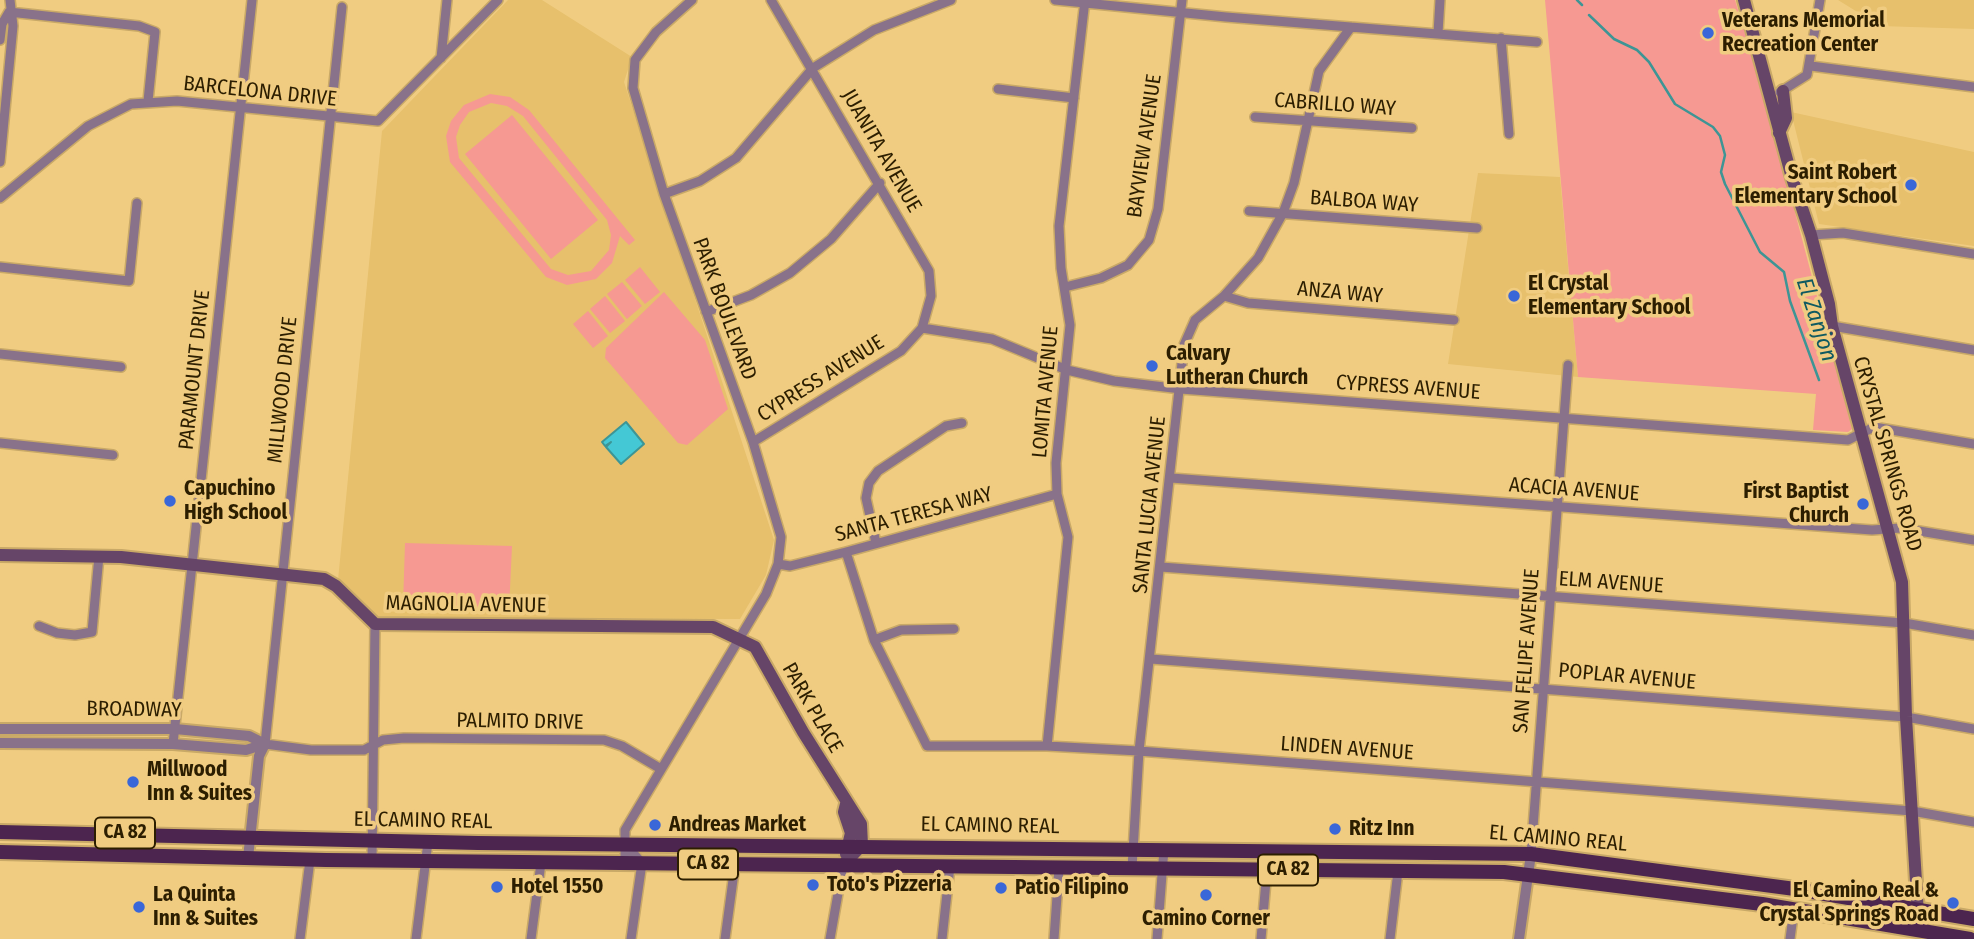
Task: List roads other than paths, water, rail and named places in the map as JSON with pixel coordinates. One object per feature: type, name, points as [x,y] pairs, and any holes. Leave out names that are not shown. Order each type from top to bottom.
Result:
[{"type":"main road","name":"CRYSTAL SPRINGS ROAD","points":[[1744,0],[1768,95],[1811,235],[1832,326],[1902,582],[1906,717],[1919,931]]},
{"type":"main road","points":[[1779,133],[1786,118],[1783,90]]},
{"type":"main road","name":"MAGNOLIA AVENUE","points":[[0,555],[99,556],[192,564],[330,582],[375,624],[713,627],[739,638]]},
{"type":"main road","name":"PARK PLACE","points":[[739,638],[755,647],[846,804],[852,807],[861,824],[855,845]]},
{"type":"main road","name":"EL CAMINO REAL","points":[[0,832],[428,842],[1531,853],[1774,886],[1974,919]]},
{"type":"main road","points":[[843,865],[855,845]]},
{"type":"main road","name":"EL CAMINO REAL","points":[[0,852],[372,861],[1528,873],[1794,909],[1970,939]]},
{"type":"street","points":[[0,162],[13,26],[9,12],[10,0]]},
{"type":"street","name":"PARAMOUNT DRIVE","points":[[173,744],[252,0]]},
{"type":"street","points":[[441,58],[447,0]]},
{"type":"street","name":"BARCELONA DRIVE","points":[[0,198],[102,116],[131,104],[148,101],[378,121],[498,0]]},
{"type":"street","name":"PARK BOULEVARD","points":[[625,863],[625,830],[765,594],[778,564],[781,537],[753,442],[664,194],[633,88],[635,60],[656,32],[692,0]]},
{"type":"street","name":"JUANITA AVENUE","points":[[771,0],[929,271],[931,296],[922,328]]},
{"type":"street","points":[[664,194],[700,181],[736,158],[813,68],[874,30],[951,0]]},
{"type":"street","points":[[1055,0],[1537,42]]},
{"type":"street","name":"BAYVIEW AVENUE","points":[[1065,287],[1101,278],[1128,265],[1149,240],[1158,209],[1182,0]]},
{"type":"street","points":[[1438,33],[1440,0]]},
{"type":"street","points":[[1768,95],[1802,80],[1811,66],[1820,0]]},
{"type":"street","name":"LOMITA AVENUE","points":[[1047,746],[1068,537],[1057,494],[1056,463],[1068,370],[1070,325],[1059,226],[1085,1]]},
{"type":"street","name":"MILLWOOD DRIVE","points":[[248,858],[259,757],[265,744],[342,7]]},
{"type":"street","points":[[0,40],[2,24],[9,12]]},
{"type":"street","points":[[9,12],[139,26],[155,32],[148,101]]},
{"type":"street","name":"SANTA LUCIA AVENUE","points":[[1132,868],[1131,848],[1139,751],[1184,345],[1195,320],[1224,296],[1258,258],[1283,213],[1294,183],[1319,71],[1351,27]]},
{"type":"street","points":[[1501,38],[1508,134]]},
{"type":"street","points":[[1811,66],[1974,87]]},
{"type":"street","points":[[998,89],[1074,98]]},
{"type":"street","name":"CABRILLO WAY","points":[[1255,117],[1412,128]]},
{"type":"street","points":[[706,312],[751,295],[790,273],[831,239],[880,183]]},
{"type":"street","points":[[0,267],[129,281],[137,203]]},
{"type":"street","name":"BALBOA WAY","points":[[1249,211],[1477,228]]},
{"type":"street","points":[[1811,235],[1843,233],[1974,254]]},
{"type":"street","name":"ANZA WAY","points":[[1224,296],[1248,303],[1454,320]]},
{"type":"street","points":[[1832,326],[1974,350]]},
{"type":"street","name":"CYPRESS AVENUE","points":[[753,442],[901,351],[922,328],[992,339],[1068,370],[1114,381],[1848,440],[1874,427],[1974,444]]},
{"type":"street","points":[[0,354],[121,367]]},
{"type":"street","name":"SAN FELIPE AVENUE","points":[[1518,939],[1531,853],[1568,365]]},
{"type":"street","points":[[876,543],[866,498],[869,483],[878,471],[946,426],[962,423]]},
{"type":"street","points":[[0,443],[113,455]]},
{"type":"street","name":"ACACIA AVENUE","points":[[1171,478],[1888,528],[1974,540]]},
{"type":"street","name":"SANTA TERESA WAY","points":[[778,564],[790,566],[846,552],[1057,494]]},
{"type":"street","name":"LINDEN AVENUE","points":[[846,552],[874,640],[927,746],[1047,746],[1139,751],[1912,811],[1974,822]]},
{"type":"street","points":[[39,626],[57,634],[92,632],[99,556]]},
{"type":"street","name":"ELM AVENUE","points":[[1161,567],[1904,623],[1974,635]]},
{"type":"street","points":[[372,861],[375,624]]},
{"type":"street","points":[[874,640],[901,630],[954,629]]},
{"type":"street","name":"POPLAR AVENUE","points":[[1151,659],[1906,717],[1974,729]]},
{"type":"street","name":"BROADWAY","points":[[0,729],[175,729],[249,736],[265,744],[311,750],[364,750],[373,745]]},
{"type":"street","name":"PALMITO DRIVE","points":[[373,745],[383,740],[404,738],[604,740],[622,746],[661,769]]},
{"type":"street","name":"BROADWAY","points":[[0,743],[173,744],[246,750],[265,744]]},
{"type":"street","points":[[416,939],[428,842]]},
{"type":"street","points":[[625,844],[642,863],[631,939]]},
{"type":"street","points":[[1157,939],[1164,849]]},
{"type":"street","points":[[300,939],[310,860]]},
{"type":"street","points":[[531,939],[541,863]]},
{"type":"street","points":[[725,939],[735,865]]},
{"type":"street","points":[[830,939],[843,865]]},
{"type":"street","points":[[942,939],[950,866]]},
{"type":"street","points":[[1054,939],[1059,868]]},
{"type":"street","points":[[1261,939],[1267,870]]},
{"type":"street","points":[[1390,939],[1398,871]]},
{"type":"street","points":[[1790,939],[1794,909]]},
{"type":"water","points":[[626,422],[644,444],[621,464],[606,447],[611,442],[605,446],[602,442]]},
{"type":"waterway","name":"El Zanjon","points":[[1577,0],[1582,5]]},
{"type":"waterway","name":"El Zanjon","points":[[1589,15],[1614,39],[1637,50],[1649,62],[1675,104],[1713,127],[1720,136],[1725,155],[1721,172],[1725,184],[1760,252],[1784,272],[1790,301],[1819,380]]},
{"type":"place","name":"Veterans Memorial Recreation Center","points":[[1708,33]]},
{"type":"place","name":"Saint Robert Elementary School","points":[[1911,185]]},
{"type":"place","name":"El Crystal Elementary School","points":[[1514,296]]},
{"type":"place","name":"Calvary Lutheran Church","points":[[1152,366]]},
{"type":"place","name":"Capuchino High School","points":[[170,501]]},
{"type":"place","name":"First Baptist Church","points":[[1863,504]]},
{"type":"place","name":"Millwood Inn & Suites","points":[[133,782]]},
{"type":"place","name":"Andreas Market","points":[[655,825]]},
{"type":"place","name":"Ritz Inn","points":[[1335,829]]},
{"type":"place","name":"Toto's Pizzeria","points":[[813,885]]},
{"type":"place","name":"Hotel 1550","points":[[497,887]]},
{"type":"place","name":"Patio Filipino","points":[[1001,888]]},
{"type":"place","name":"Camino Corner","points":[[1206,895]]},
{"type":"place","name":"El Camino Real & Crystal Springs Road","points":[[1953,903]]},
{"type":"place","name":"La Quinta Inn & Suites","points":[[139,907]]}]
